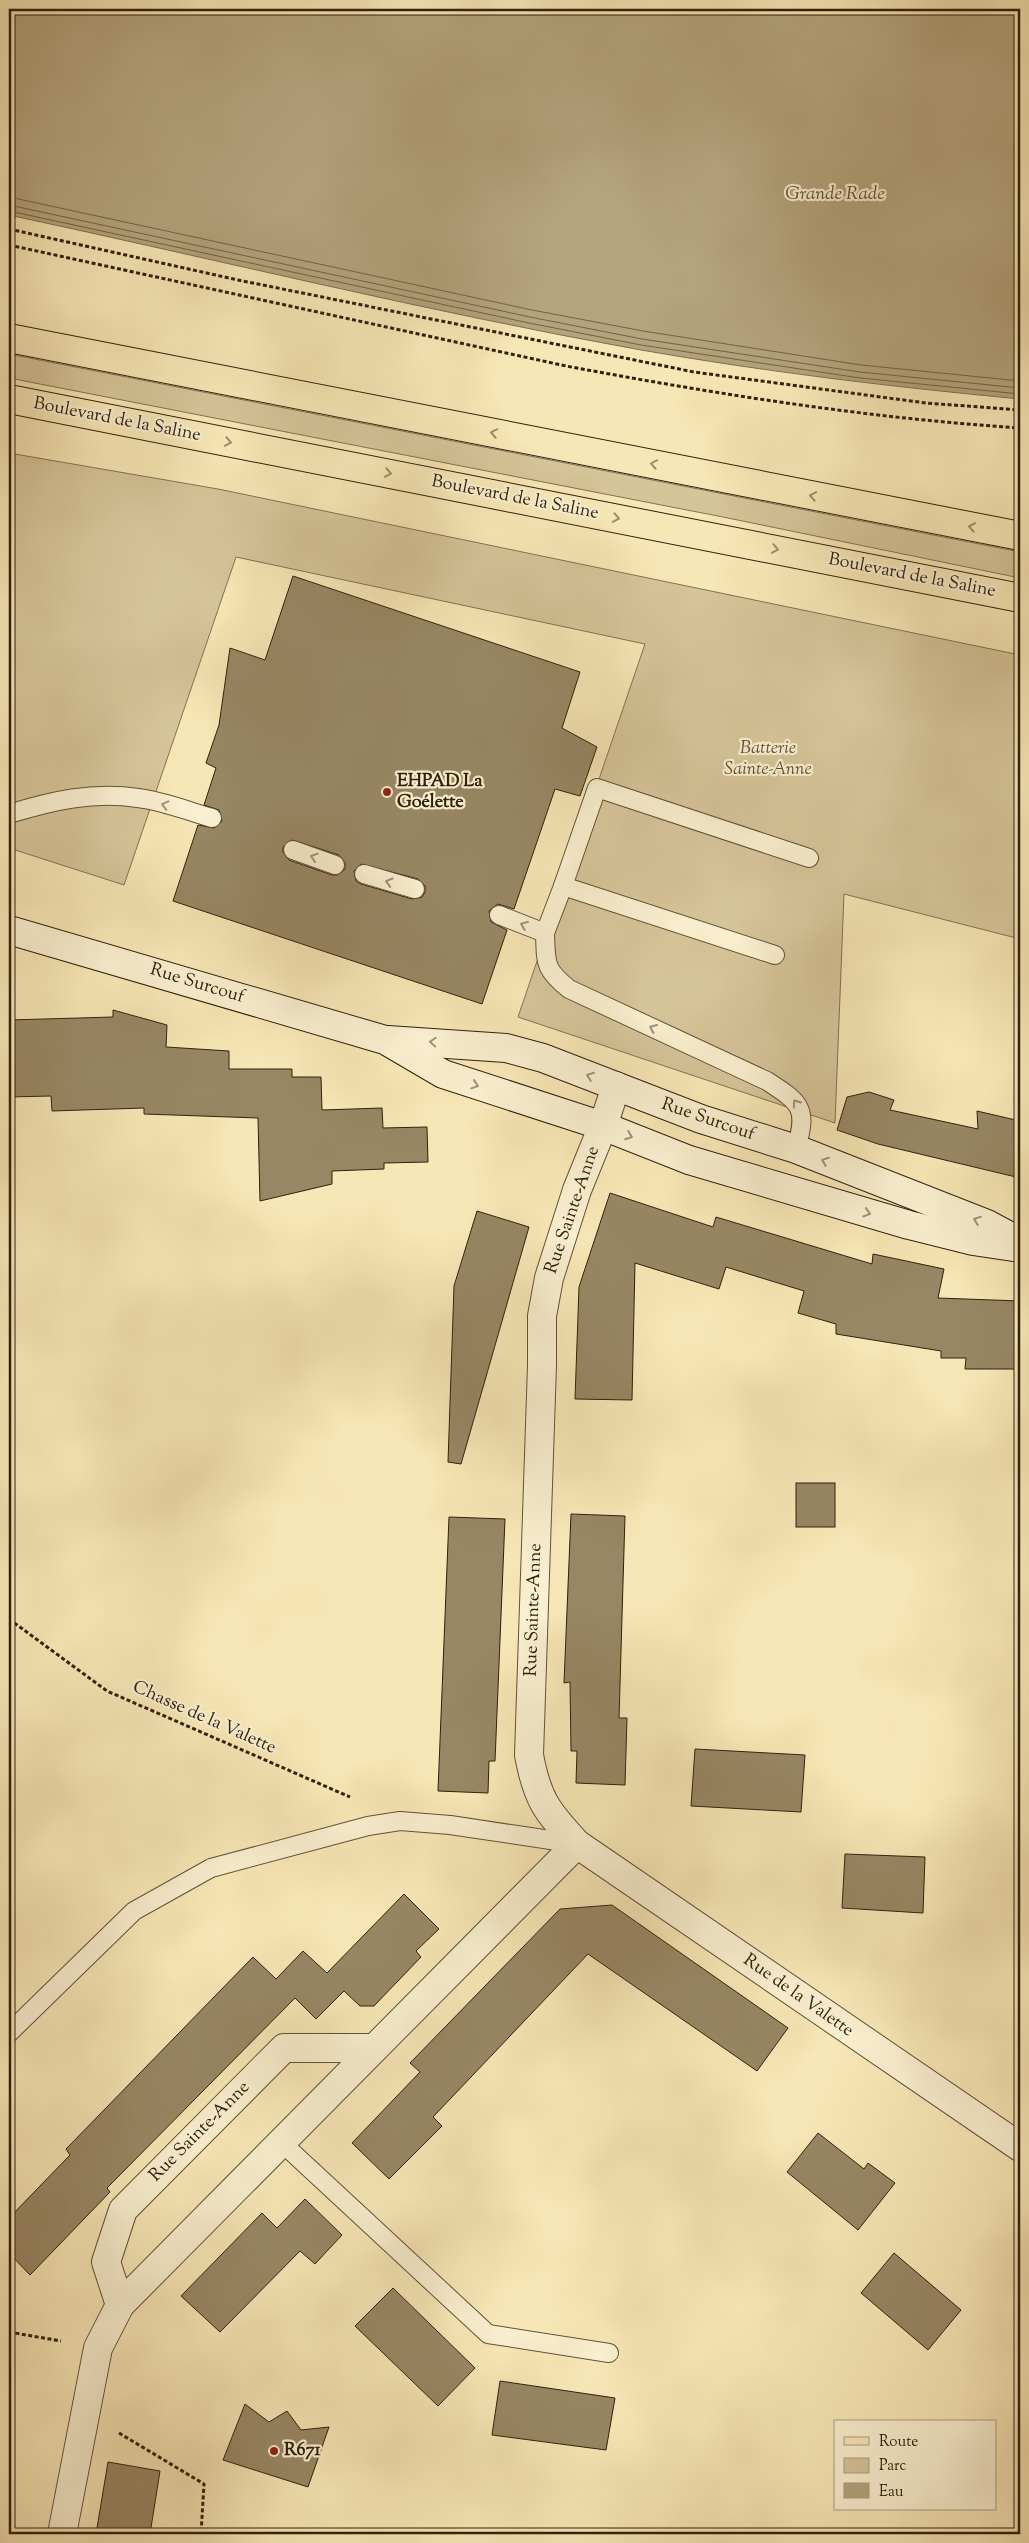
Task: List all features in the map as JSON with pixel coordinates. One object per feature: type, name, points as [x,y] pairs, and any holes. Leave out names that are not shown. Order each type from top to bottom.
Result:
[{"type":"main road","points":[[9,338],[1020,536]]},
{"type":"main road","name":"Boulevard de la Saline","points":[[9,399],[1020,598]]},
{"type":"street","name":"Rue Surcouf","points":[[9,930],[385,1040],[506,1048],[543,1058],[701,1119],[796,1150],[987,1224],[1020,1242]]},
{"type":"street","name":"Rue Surcouf","points":[[385,1040],[443,1074],[603,1126],[689,1160],[909,1225],[973,1240],[1020,1248]]},
{"type":"street","name":"Rue Sainte-Anne","points":[[577,1844],[543,1804],[534,1784],[529,1755],[542,1316],[549,1278],[577,1190],[603,1126],[616,1086]]},
{"type":"street","points":[[62,2534],[98,2348],[120,2304],[577,1844]]},
{"type":"street","name":"Rue de la Valette","points":[[577,1844],[1020,2147]]},
{"type":"street","name":"Rue Sainte-Anne","points":[[120,2304],[106,2262],[123,2210],[284,2048],[374,2048]]},
{"type":"lane","points":[[796,1150],[802,1129],[801,1109],[792,1097],[767,1081],[569,989],[555,978],[546,965],[544,933],[598,788],[809,858]]},
{"type":"lane","points":[[9,814],[47,802],[86,796],[138,798],[212,818]]},
{"type":"lane","points":[[293,850],[335,865]]},
{"type":"lane","points":[[364,874],[415,890]]},
{"type":"lane","points":[[562,886],[775,955]]},
{"type":"lane","points":[[499,915],[544,933]]},
{"type":"lane","points":[[9,2033],[134,1911],[163,1893],[211,1868],[368,1826],[400,1821],[450,1825],[577,1844]]},
{"type":"lane","points":[[280,2141],[488,2334],[609,2353]]},
{"type":"path","points":[[9,229],[247,282],[694,372],[926,403],[1020,410]]},
{"type":"path","points":[[9,245],[566,366],[651,382],[822,409],[1020,428]]},
{"type":"path","name":"Chasse de la Valette","points":[[9,1619],[107,1691],[318,1782],[400,1821]]},
{"type":"path","points":[[9,2332],[98,2348]]},
{"type":"path","points":[[86,2413],[204,2484],[201,2534]]},
{"type":"green space","points":[[9,354],[1020,552],[1020,578],[723,517],[9,378]]},
{"type":"green space","name":"Batterie Sainte-Anne","points":[[9,453],[218,489],[1020,655],[1020,939],[844,894],[835,1123],[518,1017],[645,644],[236,557],[124,885],[9,848]]},
{"type":"water","name":"Grande Rade","points":[[9,9],[1020,9],[1020,399],[830,378],[641,350],[482,319],[9,215]]},
{"type":"building","name":"EHPAD La Goélette","points":[[293,576],[580,672],[562,728],[597,747],[580,796],[555,789],[514,909],[498,904],[489,911],[491,922],[507,930],[482,1004],[173,901],[198,825],[214,828],[222,821],[219,810],[204,805],[216,768],[206,763],[219,725],[230,648],[265,660]],"holes":[[[292,840],[339,855],[345,863],[345,869],[337,875],[332,875],[289,860],[283,852],[283,847]],[[361,864],[418,879],[425,886],[425,892],[422,897],[412,899],[361,884],[356,881],[354,871]]]},
{"type":"building","points":[[113,1010],[167,1025],[166,1047],[229,1051],[229,1069],[292,1069],[292,1077],[321,1077],[322,1110],[382,1108],[383,1128],[427,1127],[428,1162],[384,1163],[384,1169],[332,1171],[332,1184],[260,1201],[258,1118],[144,1114],[144,1108],[52,1111],[51,1096],[9,1097],[9,1020],[113,1017]]},
{"type":"building","points":[[869,1092],[894,1100],[890,1110],[978,1129],[977,1111],[1020,1121],[1020,1178],[878,1144],[837,1130],[847,1097]]},
{"type":"building","points":[[610,1193],[713,1227],[716,1217],[872,1264],[873,1254],[944,1269],[938,1298],[1020,1301],[1020,1369],[965,1369],[966,1358],[941,1358],[941,1351],[836,1334],[836,1324],[798,1313],[804,1291],[726,1267],[719,1289],[635,1263],[632,1400],[575,1399],[579,1287]]},
{"type":"building","points":[[477,1211],[529,1227],[461,1464],[448,1462],[454,1286]]},
{"type":"building","points":[[796,1483],[835,1483],[835,1527],[796,1527]]},
{"type":"building","points":[[571,1514],[625,1516],[619,1718],[627,1718],[625,1785],[576,1783],[577,1751],[571,1751],[570,1682],[564,1683]]},
{"type":"building","points":[[449,1517],[505,1519],[495,1761],[489,1761],[488,1793],[438,1791]]},
{"type":"building","points":[[695,1749],[805,1755],[801,1812],[691,1806]]},
{"type":"building","points":[[845,1854],[925,1857],[923,1913],[842,1908]]},
{"type":"building","points":[[404,1894],[439,1929],[416,1951],[421,1957],[374,2006],[360,2006],[344,1991],[316,2019],[295,1998],[107,2188],[110,2192],[30,2275],[9,2253],[9,2218],[70,2155],[66,2149],[253,1957],[276,1979],[303,1951],[327,1973]]},
{"type":"building","points":[[612,1905],[788,2028],[757,2071],[588,1954],[433,2117],[442,2126],[389,2179],[352,2143],[420,2072],[410,2063],[560,1909]]},
{"type":"building","points":[[818,2133],[864,2169],[868,2163],[895,2183],[858,2230],[787,2172]]},
{"type":"building","points":[[305,2199],[342,2235],[315,2264],[300,2251],[220,2332],[181,2296],[262,2213],[277,2228]]},
{"type":"building","points":[[894,2253],[961,2310],[928,2350],[861,2293]]},
{"type":"building","points":[[393,2288],[475,2368],[438,2406],[355,2326]]},
{"type":"building","points":[[500,2381],[615,2398],[606,2450],[492,2435]]},
{"type":"building","name":"R671","points":[[245,2404],[269,2422],[287,2411],[301,2430],[329,2427],[308,2487],[223,2460]]},
{"type":"building","points":[[108,2462],[160,2471],[150,2534],[96,2534]]},
{"type":"place","name":"EHPAD La Goélette","points":[[387,792]]},
{"type":"place","name":"R671","points":[[274,2451]]}]
